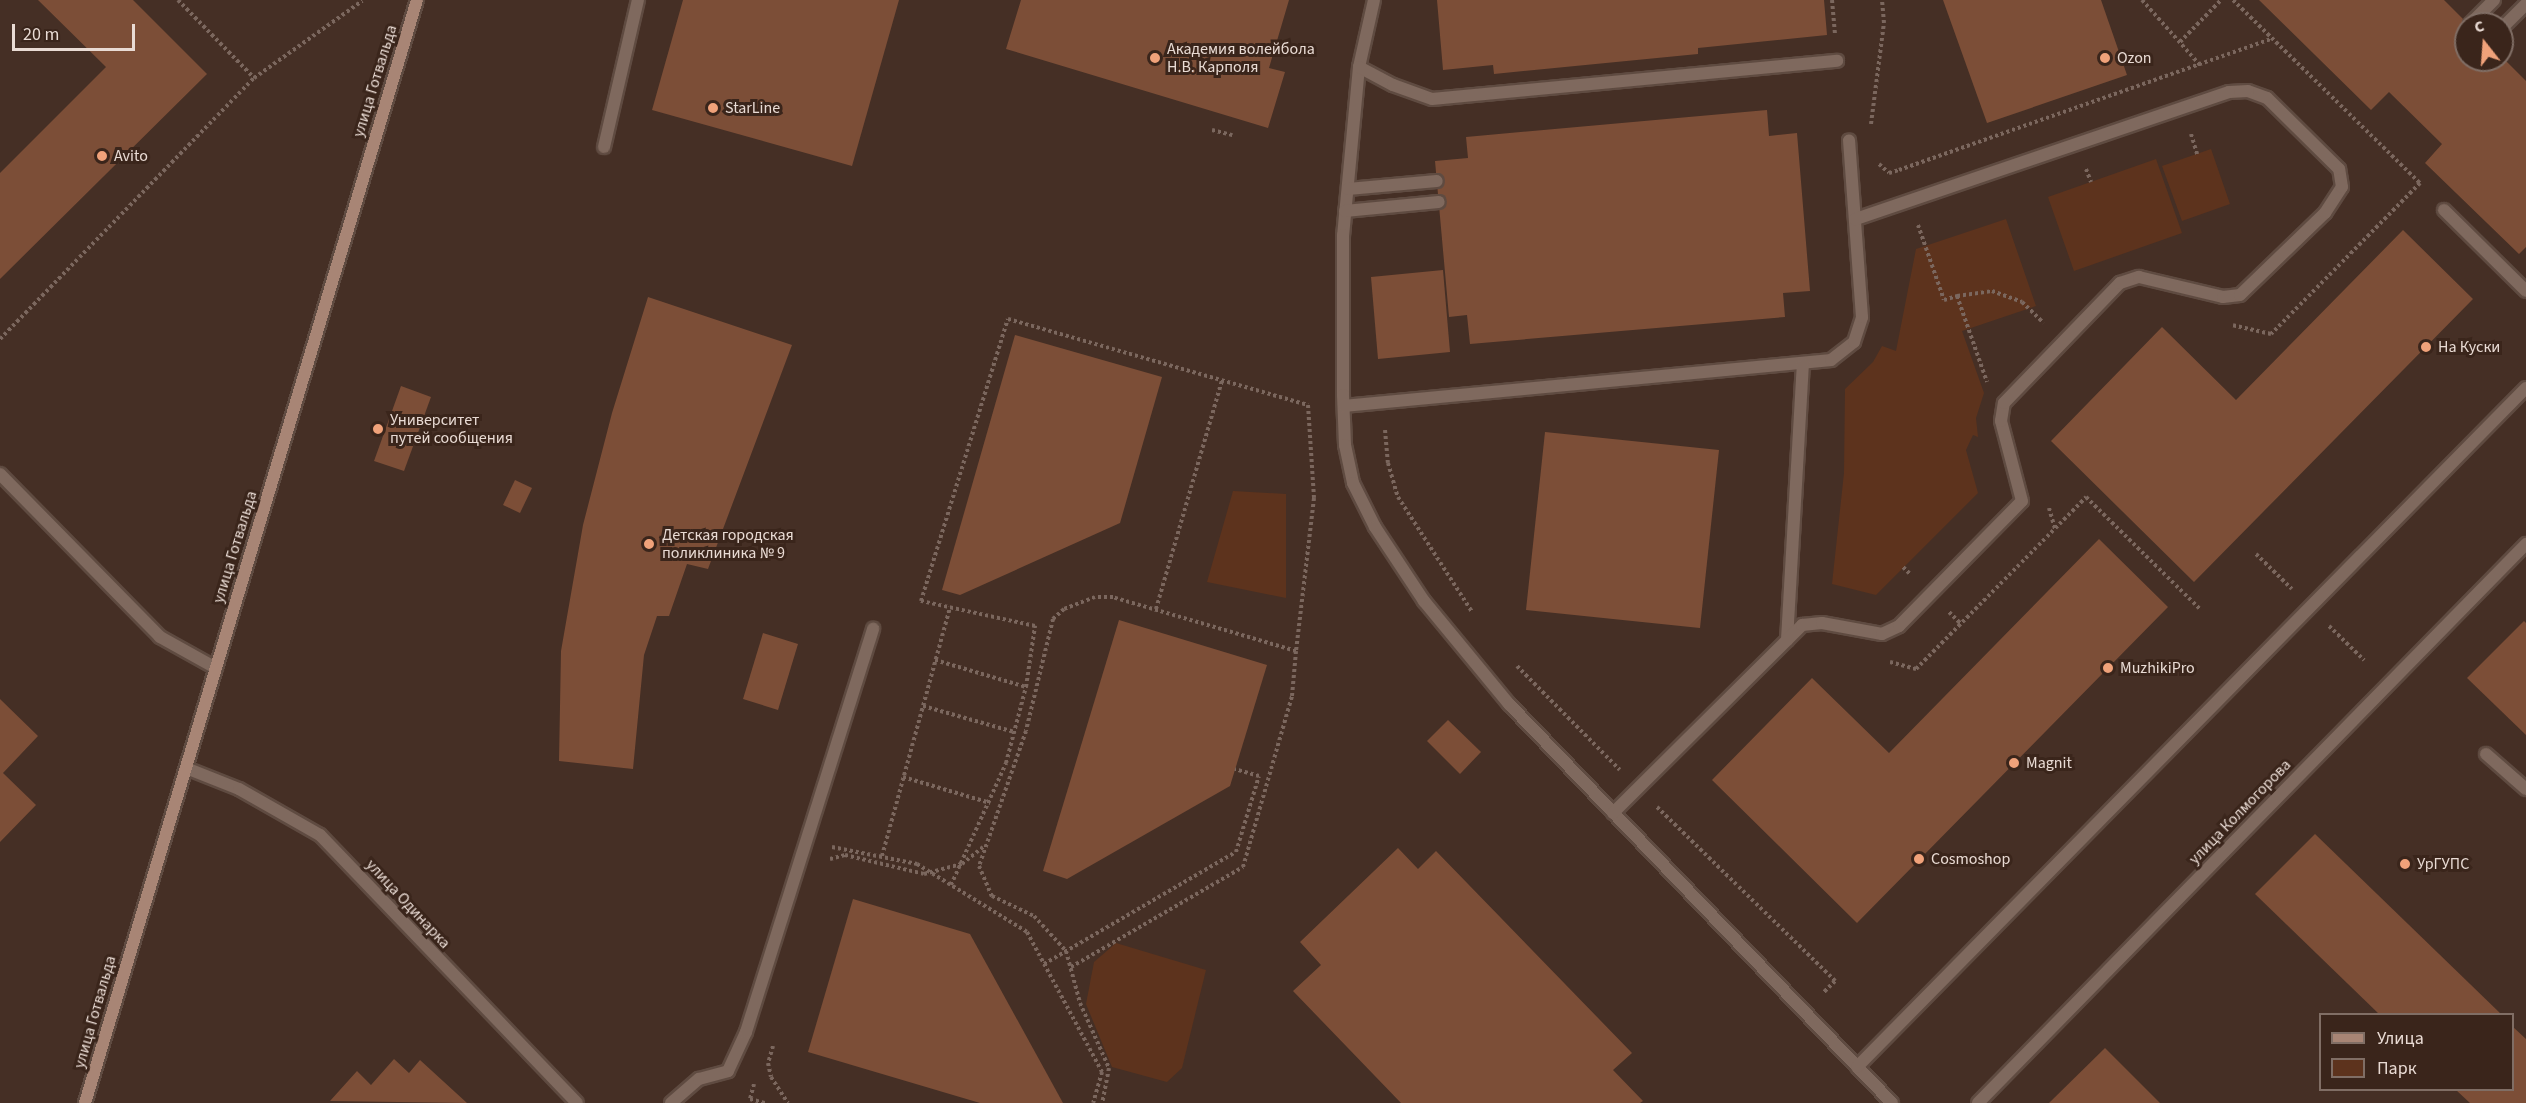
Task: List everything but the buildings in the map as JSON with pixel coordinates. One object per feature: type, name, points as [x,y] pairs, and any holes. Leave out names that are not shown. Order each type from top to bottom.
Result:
[{"type":"main road","name":"улица Готвальда","points":[[85,1103],[417,0]]},
{"type":"street","points":[[604,147],[638,0]]},
{"type":"street","points":[[1374,0],[1359,67],[1346,210],[1344,406],[1353,483],[1375,527],[1424,600],[1509,704],[1892,1103]]},
{"type":"street","points":[[2482,12],[2494,0]]},
{"type":"street","points":[[2514,16],[2526,4]]},
{"type":"street","points":[[1359,67],[1393,85],[1432,99],[1837,61]]},
{"type":"street","points":[[1613,813],[1802,625],[1822,623],[1882,634],[1899,626],[2022,501],[2001,421],[2004,403],[2120,283],[2139,278],[2223,297],[2240,295],[2325,213],[2342,187],[2339,169],[2267,98],[2248,91],[2229,92],[1855,219]]},
{"type":"street","points":[[1344,406],[1803,365],[1831,360],[1854,342],[1862,317],[1849,140]]},
{"type":"street","points":[[1348,189],[1437,181]]},
{"type":"street","points":[[1346,210],[1439,202]]},
{"type":"street","points":[[2444,210],[2526,291]]},
{"type":"street","points":[[1787,640],[1803,365]]},
{"type":"street","points":[[1857,1067],[2526,388]]},
{"type":"street","points":[[0,474],[160,637],[216,668]]},
{"type":"street","name":"улица Колмогорова","points":[[1977,1103],[2526,544]]},
{"type":"street","points":[[671,1103],[699,1078],[728,1071],[746,1032],[873,628]]},
{"type":"street","points":[[2486,754],[2526,789]]},
{"type":"street","name":"улица Одинарка","points":[[186,768],[239,789],[320,835],[577,1103]]},
{"type":"path","points":[[178,0],[254,78]]},
{"type":"path","points":[[1832,0],[1837,61]]},
{"type":"path","points":[[1871,127],[1884,23],[1882,0]]},
{"type":"path","points":[[2142,0],[2200,65]]},
{"type":"path","points":[[2180,42],[2221,0]]},
{"type":"path","points":[[0,339],[254,78],[362,1]]},
{"type":"path","points":[[1888,173],[2271,39]]},
{"type":"path","points":[[1212,130],[1232,135]]},
{"type":"path","points":[[1899,170],[1944,300],[1992,291],[2022,302],[2062,341]]},
{"type":"path","points":[[1957,296],[1989,388],[1996,380]]},
{"type":"path","points":[[951,885],[964,863],[990,803],[1014,732],[1026,687],[1035,626],[921,601],[1008,320],[1308,405],[1314,498],[1292,696],[1243,867],[1071,967]]},
{"type":"path","points":[[1156,609],[1222,380]]},
{"type":"path","points":[[1381,402],[1388,463],[1398,496],[1479,622]]},
{"type":"path","points":[[2183,592],[2201,610]]},
{"type":"path","points":[[1102,1103],[1109,1068],[1080,1003],[1066,951],[1034,916],[992,896],[979,866],[983,847],[1014,769],[1053,619],[1064,609],[1095,597],[1113,597],[1296,651]]},
{"type":"path","points":[[882,856],[950,607]]},
{"type":"path","points":[[935,660],[1026,687]]},
{"type":"path","points":[[1513,662],[1816,963]]},
{"type":"path","points":[[923,706],[1014,732]]},
{"type":"path","points":[[1044,964],[1236,852],[1259,776],[1235,769]]},
{"type":"path","points":[[903,777],[990,803]]},
{"type":"path","points":[[825,848],[843,847],[917,864],[1027,932],[1102,1072],[1093,1103]]},
{"type":"path","points":[[825,867],[829,860],[845,855],[909,873],[931,873],[964,863],[983,847]]},
{"type":"path","points":[[964,863],[979,866]]},
{"type":"path","points":[[774,1040],[768,1062],[771,1077],[788,1103]]},
{"type":"path","points":[[750,1099],[765,1103]]},
{"type":"green space","points":[[2211,149],[2230,204],[2182,221],[2162,166]]},
{"type":"green space","points":[[2156,159],[2182,233],[2074,271],[2048,197]]},
{"type":"green space","points":[[2006,219],[2036,306],[1962,331],[1984,393],[1976,418],[1978,437],[1973,435],[1966,450],[1978,493],[1876,595],[1832,584],[1844,473],[1845,389],[1873,362],[1882,346],[1896,351],[1916,249]]},
{"type":"green space","points":[[1233,491],[1286,494],[1286,598],[1207,582]]},
{"type":"green space","points":[[1116,943],[1206,970],[1182,1068],[1167,1082],[1112,1067],[1086,1004],[1094,962]]},
{"type":"place","name":"Академия волейбола Н.В. Карполя","points":[[1155,58]]},
{"type":"place","name":"Ozon","points":[[2105,58]]},
{"type":"place","name":"StarLine","points":[[713,108]]},
{"type":"place","name":"Avito","points":[[102,156]]},
{"type":"place","name":"На Куски","points":[[2426,347]]},
{"type":"place","name":"Университет путей сообщения","points":[[378,429]]},
{"type":"place","name":"Детская городская поликлиника № 9","points":[[649,544]]},
{"type":"place","name":"MuzhikiPro","points":[[2108,668]]},
{"type":"place","name":"Magnit","points":[[2014,763]]},
{"type":"place","name":"Cosmoshop","points":[[1919,859]]},
{"type":"place","name":"УрГУПС","points":[[2405,864]]}]
